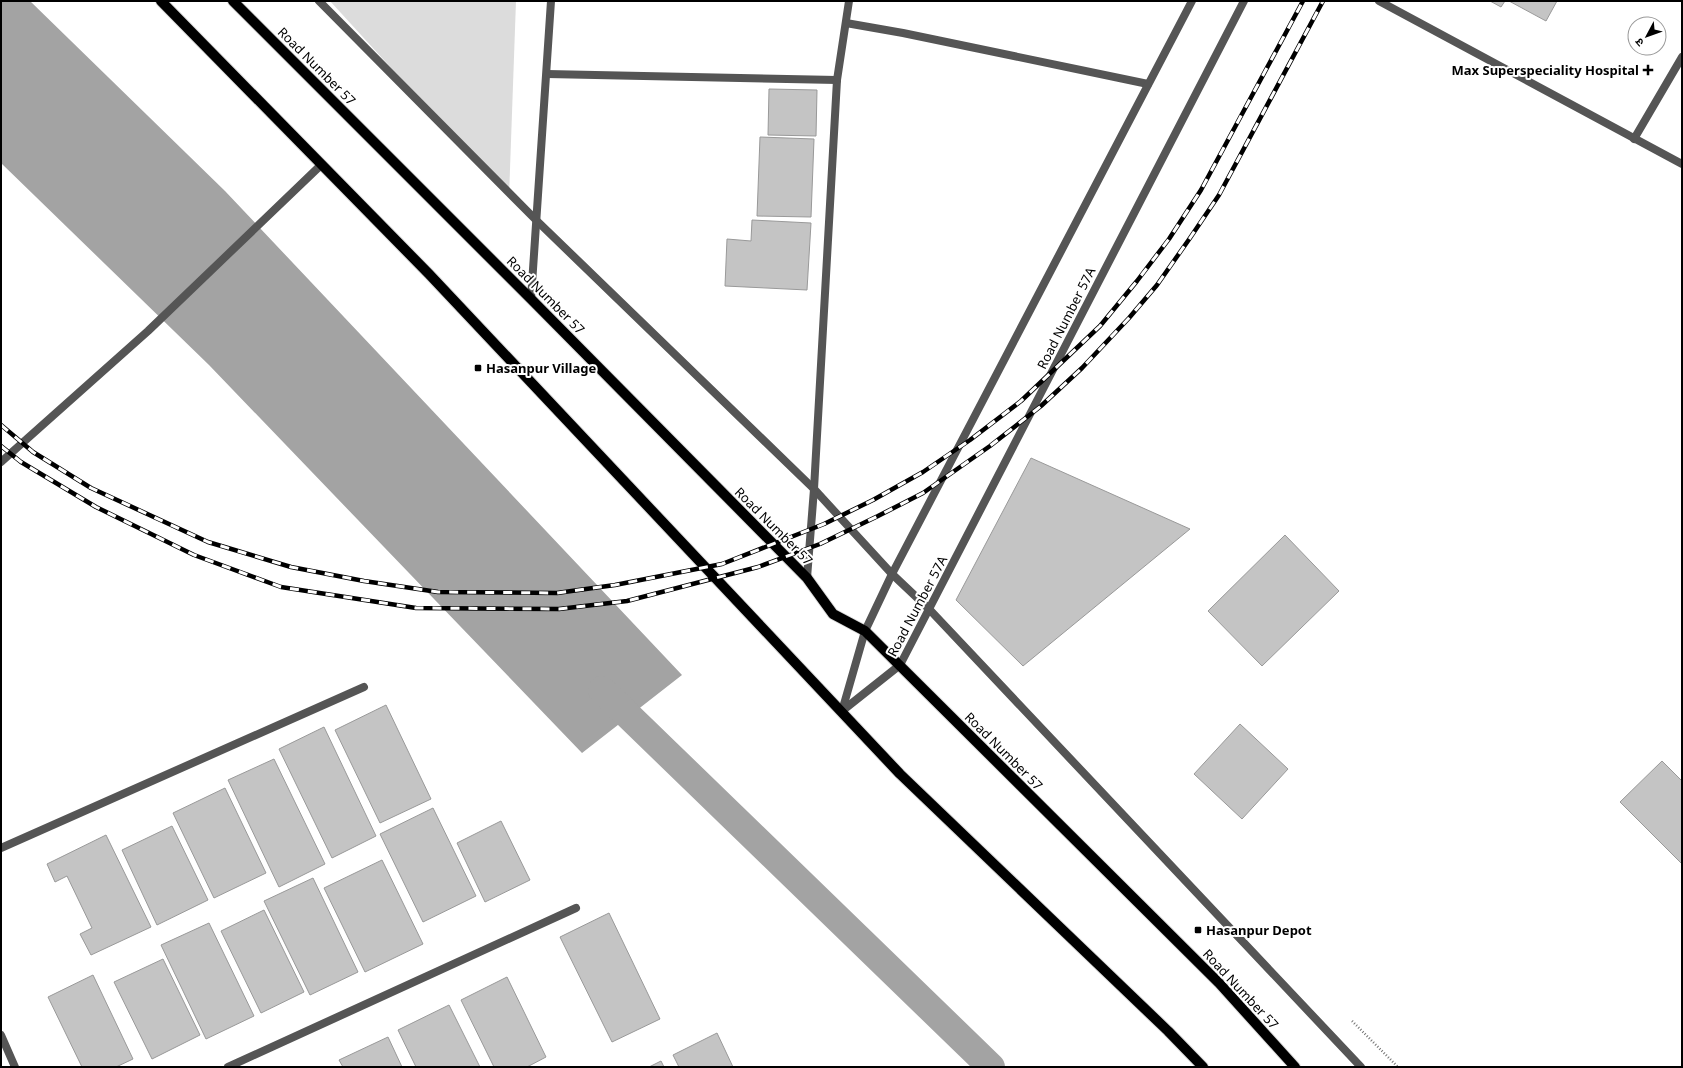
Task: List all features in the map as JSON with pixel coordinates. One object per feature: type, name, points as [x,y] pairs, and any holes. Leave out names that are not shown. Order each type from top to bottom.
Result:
[{"type":"main road","points":[[161,1],[429,274],[900,774],[1168,1031],[1203,1067]]},
{"type":"main road","name":"Road Number 57","points":[[233,1],[531,298],[807,578],[833,614],[865,631],[900,665],[1219,983],[1295,1067]]},
{"type":"street","points":[[319,1],[536,220],[814,489],[892,574],[929,609],[1361,1067]]},
{"type":"street","points":[[531,298],[551,1]]},
{"type":"street","points":[[807,578],[814,489],[837,80],[849,1]]},
{"type":"street","points":[[842,711],[865,631],[892,574],[1192,1]]},
{"type":"street","name":"Road Number 57A","points":[[842,711],[900,665],[1244,1]]},
{"type":"street","points":[[1379,1],[1682,164]]},
{"type":"street","points":[[846,23],[903,33],[1148,84]]},
{"type":"street","points":[[1634,139],[1682,57]]},
{"type":"street","points":[[547,74],[837,80]]},
{"type":"street","points":[[1,462],[148,331],[321,165]]},
{"type":"street","points":[[1,848],[364,687]]},
{"type":"street","points":[[228,1067],[576,908]]},
{"type":"street","points":[[1,1036],[15,1067]]},
{"type":"path","points":[[1352,1021],[1398,1067]]},
{"type":"shaded area","points":[[1,1],[30,1],[225,191],[682,675],[582,753],[209,365],[1,163]]},
{"type":"shaded area","points":[[330,1],[516,1],[509,197]]},
{"type":"building","points":[[1490,1],[1505,1],[1501,7]]},
{"type":"building","points":[[1509,1],[1557,1],[1546,21]]},
{"type":"building","points":[[769,89],[817,90],[816,136],[768,135]]},
{"type":"building","points":[[760,137],[814,139],[811,217],[757,216]]},
{"type":"building","points":[[752,220],[811,223],[807,290],[725,286],[727,239],[751,241]]},
{"type":"building","points":[[1031,458],[1190,529],[1023,666],[956,600]]},
{"type":"building","points":[[1285,535],[1339,591],[1262,666],[1208,611]]},
{"type":"building","points":[[386,705],[431,799],[380,823],[335,730]]},
{"type":"building","points":[[1240,724],[1288,769],[1242,819],[1194,774]]},
{"type":"building","points":[[324,727],[376,836],[332,858],[279,749]]},
{"type":"building","points":[[274,759],[325,864],[279,887],[228,780]]},
{"type":"building","points":[[1662,761],[1682,781],[1682,864],[1620,802]]},
{"type":"building","points":[[225,788],[266,873],[214,898],[173,813]]},
{"type":"building","points":[[433,808],[476,896],[423,922],[380,834]]},
{"type":"building","points":[[501,821],[530,880],[485,902],[457,843]]},
{"type":"building","points":[[172,826],[208,900],[157,925],[122,850]]},
{"type":"building","points":[[106,835],[151,927],[91,955],[80,934],[92,928],[67,876],[55,882],[47,864]]},
{"type":"building","points":[[382,860],[423,944],[365,972],[324,888]]},
{"type":"building","points":[[313,878],[358,972],[310,995],[264,901]]},
{"type":"building","points":[[264,910],[304,992],[261,1013],[221,931]]},
{"type":"building","points":[[609,913],[660,1019],[612,1042],[560,937]]},
{"type":"building","points":[[209,923],[254,1016],[206,1039],[161,945]]},
{"type":"building","points":[[163,959],[200,1035],[152,1059],[114,982]]},
{"type":"building","points":[[93,975],[133,1059],[116,1067],[82,1067],[48,997]]},
{"type":"building","points":[[507,977],[546,1057],[527,1067],[494,1067],[461,1000]]},
{"type":"building","points":[[449,1005],[480,1067],[416,1067],[398,1030]]},
{"type":"building","points":[[717,1033],[733,1067],[679,1067],[673,1055]]},
{"type":"building","points":[[388,1037],[402,1067],[343,1067],[339,1060]]},
{"type":"building","points":[[661,1061],[664,1067],[649,1067]]},
{"type":"waterway","points":[[602,690],[991,1067]]},
{"type":"railway","points":[[1,425],[33,452],[91,488],[208,542],[291,567],[364,581],[438,592],[557,593],[615,585],[722,564],[824,524],[873,500],[923,472],[970,440],[1021,401],[1100,326],[1169,239],[1201,190],[1303,1]]},
{"type":"railway","points":[[1,446],[21,462],[96,507],[194,555],[281,587],[416,608],[559,609],[627,601],[758,567],[820,544],[923,493],[990,446],[1041,406],[1082,368],[1129,318],[1157,285],[1219,195],[1323,1]]},
{"type":"place","name":"Max Superspeciality Hospital","points":[[1648,70]]},
{"type":"place","name":"Hasanpur Village","points":[[478,368]]},
{"type":"place","name":"Hasanpur Depot","points":[[1198,930]]}]
